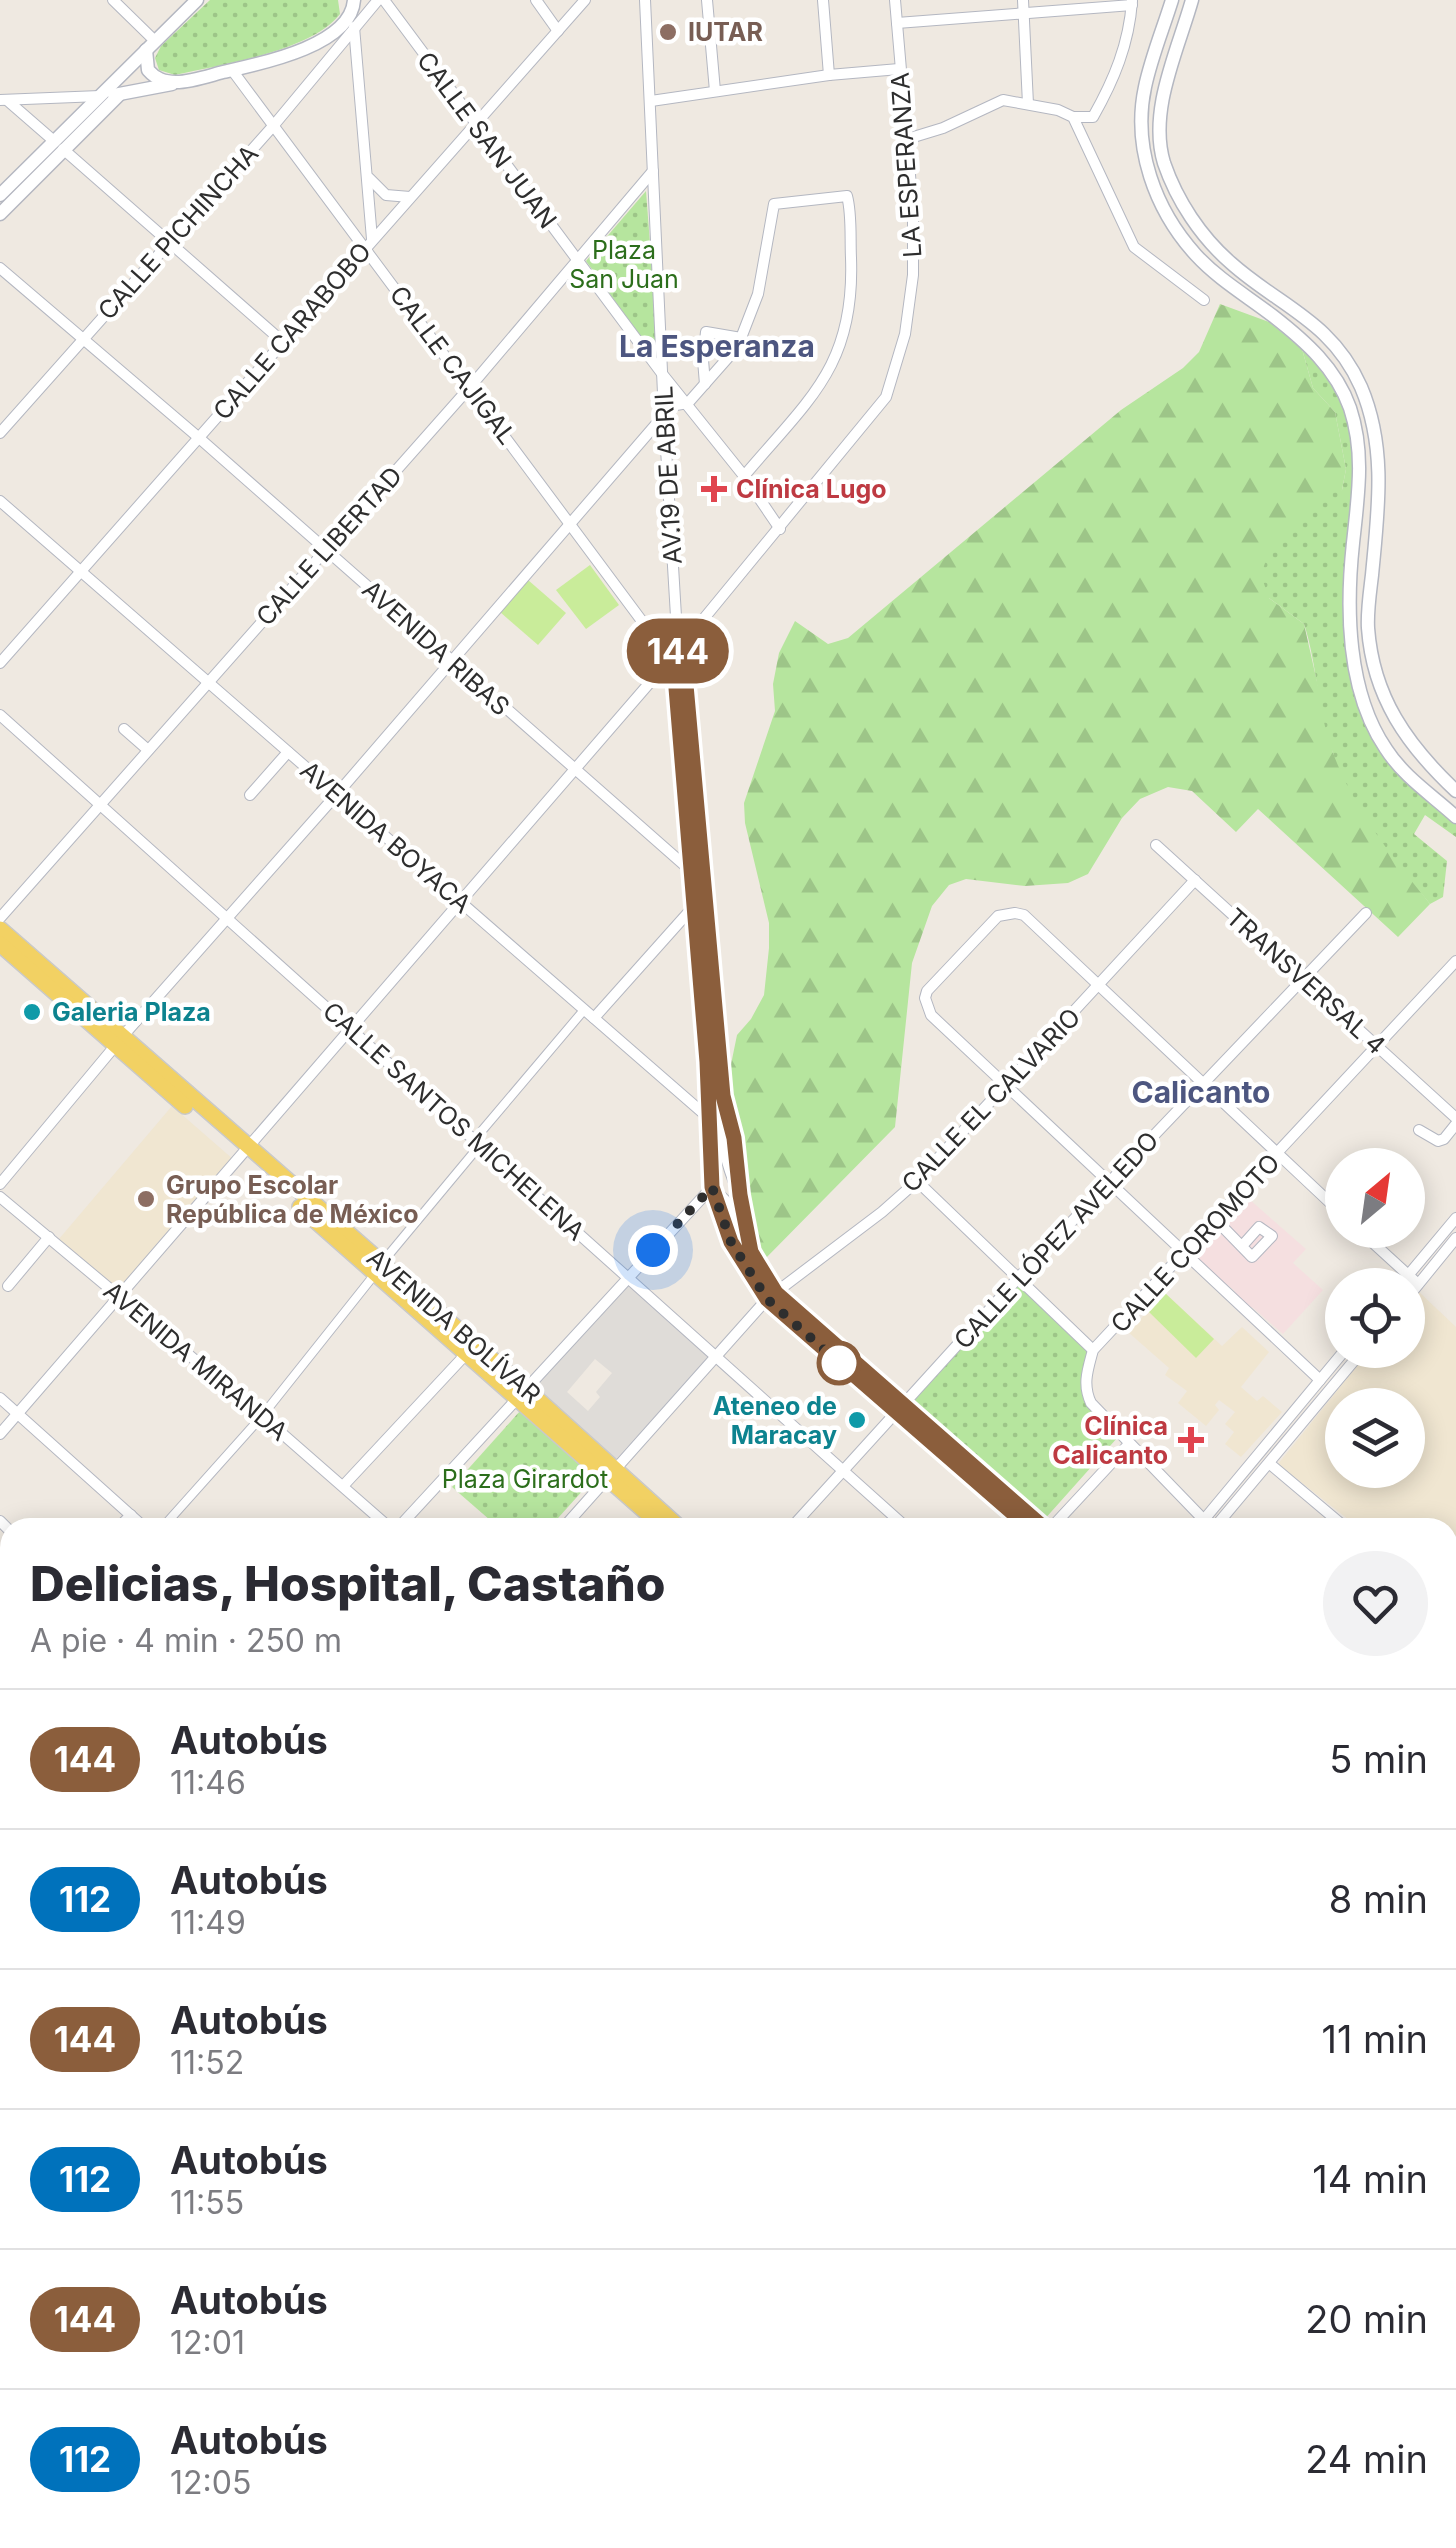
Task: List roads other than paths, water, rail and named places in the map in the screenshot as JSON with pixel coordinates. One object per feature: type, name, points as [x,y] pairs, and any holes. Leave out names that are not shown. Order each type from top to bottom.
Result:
[{"type":"main road","name":"AVENIDA BOLÍVAR","points":[[0,929],[246,1153],[668,1518]]},
{"type":"main road","name":"AVENIDA BOLÍVAR","points":[[0,944],[119,1041]]},
{"type":"main road","name":"AVENIDA BOLÍVAR","points":[[378,1269],[467,1353],[521,1392]]},
{"type":"main road","name":"AVENIDA BOLÍVAR","points":[[612,1471],[655,1518]]},
{"type":"street","points":[[114,0],[150,46]]},
{"type":"street","points":[[0,214],[100,96],[197,0]]},
{"type":"street","points":[[343,0],[352,24]]},
{"type":"street","points":[[354,0],[352,24],[369,178],[368,244]]},
{"type":"street","name":"CALLE PICHINCHA","points":[[0,433],[274,125],[352,24],[381,0]]},
{"type":"street","name":"CALLE SAN JUAN","points":[[381,0],[663,375],[744,476],[780,529]]},
{"type":"street","points":[[536,0],[558,31]]},
{"type":"street","name":"CALLE CARABOBO","points":[[0,663],[585,0]]},
{"type":"street","name":"AV.19 DE ABRIL","points":[[645,0],[678,650]]},
{"type":"street","points":[[708,0],[715,90]]},
{"type":"street","points":[[824,0],[829,75]]},
{"type":"street","name":"LA ESPERANZA","points":[[0,1434],[678,650],[886,397],[898,366],[913,275],[914,210],[895,0]]},
{"type":"street","points":[[1172,0],[1145,87],[1141,116],[1151,185],[1196,254],[1216,274],[1305,341],[1332,372],[1348,403],[1360,440],[1350,609],[1364,702],[1385,748],[1422,791],[1456,818]]},
{"type":"street","points":[[1192,0],[1161,107],[1159,131],[1164,161],[1185,208],[1208,240],[1233,265],[1307,317],[1340,352],[1360,386],[1375,428],[1379,467],[1368,626],[1373,658],[1384,698],[1401,728],[1419,756],[1456,790]]},
{"type":"street","points":[[897,23],[1024,6],[1132,3],[1123,56],[1093,117],[1073,117],[1003,100],[943,128],[906,139]]},
{"type":"street","points":[[1024,6],[1028,104]]},
{"type":"street","points":[[4,100],[119,95],[180,82],[313,46],[352,24]]},
{"type":"street","points":[[150,46],[146,63],[152,74],[162,80],[180,82]]},
{"type":"street","points":[[651,101],[900,68]]},
{"type":"street","name":"CALLE CAJIGAL","points":[[232,70],[368,244],[658,644],[678,650]]},
{"type":"street","points":[[0,195],[119,95]]},
{"type":"street","points":[[4,100],[282,342]]},
{"type":"street","points":[[1073,117],[1134,247],[1204,300]]},
{"type":"street","name":"CALLE LIBERTAD","points":[[0,918],[470,387],[653,171]]},
{"type":"street","points":[[369,178],[386,194],[410,197]]},
{"type":"street","points":[[0,1184],[226,916],[337,794],[664,414],[676,405],[688,403],[705,384],[741,338],[758,294],[774,204],[849,198],[851,308],[841,346],[818,388],[744,476]]},
{"type":"street","name":"AVENIDA RIBAS","points":[[0,268],[691,871]]},
{"type":"street","points":[[705,384],[702,360],[706,332],[741,338]]},
{"type":"street","name":"AVENIDA BOYACA","points":[[0,502],[711,1120],[740,1195]]},
{"type":"street","points":[[678,650],[674,664],[711,1120],[712,1187],[731,1242],[772,1296],[1019,1518]]},
{"type":"street","points":[[678,650],[684,663],[723,1096],[734,1138],[751,1252]]},
{"type":"street","name":"CALLE SANTOS MICHELENA","points":[[0,715],[896,1518]]},
{"type":"street","points":[[124,729],[148,750]]},
{"type":"street","points":[[250,795],[288,752]]},
{"type":"street","name":"TRANSVERSAL 4","points":[[1156,845],[1456,1121]]},
{"type":"street","name":"CALLE EL CALVARIO","points":[[572,1518],[772,1296],[882,1212],[916,1181],[1196,880]]},
{"type":"street","points":[[171,1518],[262,1416],[477,1142],[589,1014],[694,906]]},
{"type":"street","name":"CALLE LÓPEZ AVELEDO","points":[[800,1518],[1018,1278],[1366,913]]},
{"type":"street","points":[[1320,1380],[931,1015],[925,998],[932,983],[998,916],[1024,916],[1325,1198]]},
{"type":"street","name":"CALLE COROMOTO","points":[[1196,1518],[1088,1397],[1086,1375],[1093,1350],[1456,961]]},
{"type":"street","points":[[1419,1130],[1438,1141],[1444,1140],[1456,1121]]},
{"type":"street","points":[[916,1181],[1093,1350]]},
{"type":"street","points":[[712,1187],[728,1203],[772,1296]]},
{"type":"street","points":[[407,1518],[712,1187]]},
{"type":"street","name":"AVENIDA MIRANDA","points":[[0,1196],[379,1518]]},
{"type":"street","points":[[1413,1268],[1456,1218]]},
{"type":"street","points":[[1215,1219],[1242,1246]]},
{"type":"street","points":[[8,1286],[49,1237]]},
{"type":"street","points":[[1425,1276],[1456,1238]]},
{"type":"street","points":[[1379,1248],[1401,1268]]},
{"type":"street","points":[[343,1486],[467,1353]]},
{"type":"street","points":[[1206,1518],[1330,1368]]},
{"type":"street","points":[[1225,1518],[1348,1368]]},
{"type":"street","points":[[0,1398],[135,1518]]},
{"type":"street","points":[[899,1408],[1036,1518]]},
{"type":"street","points":[[1058,1518],[1129,1444]]},
{"type":"street","points":[[1270,1464],[1334,1518]]},
{"type":"street","points":[[127,1518],[131,1514]]},
{"type":"place","name":"IUTAR","points":[[668,32]]},
{"type":"place","name":"Clínica Lugo","points":[[714,489]]},
{"type":"place","name":"Galeria Plaza","points":[[32,1012]]},
{"type":"place","name":"Grupo Escolar República de México","points":[[146,1199]]},
{"type":"place","name":"Ateneo de Maracay","points":[[857,1420]]},
{"type":"place","name":"Clínica Calicanto","points":[[1191,1440]]},
{"type":"district","name":"La Esperanza","points":[[717,347]]},
{"type":"district","name":"Calicanto","points":[[1201,1093]]},
{"type":"park label","name":"Plaza San Juan","points":[[624,264]]},
{"type":"park label","name":"Plaza Girardot","points":[[525,1479]]}]
